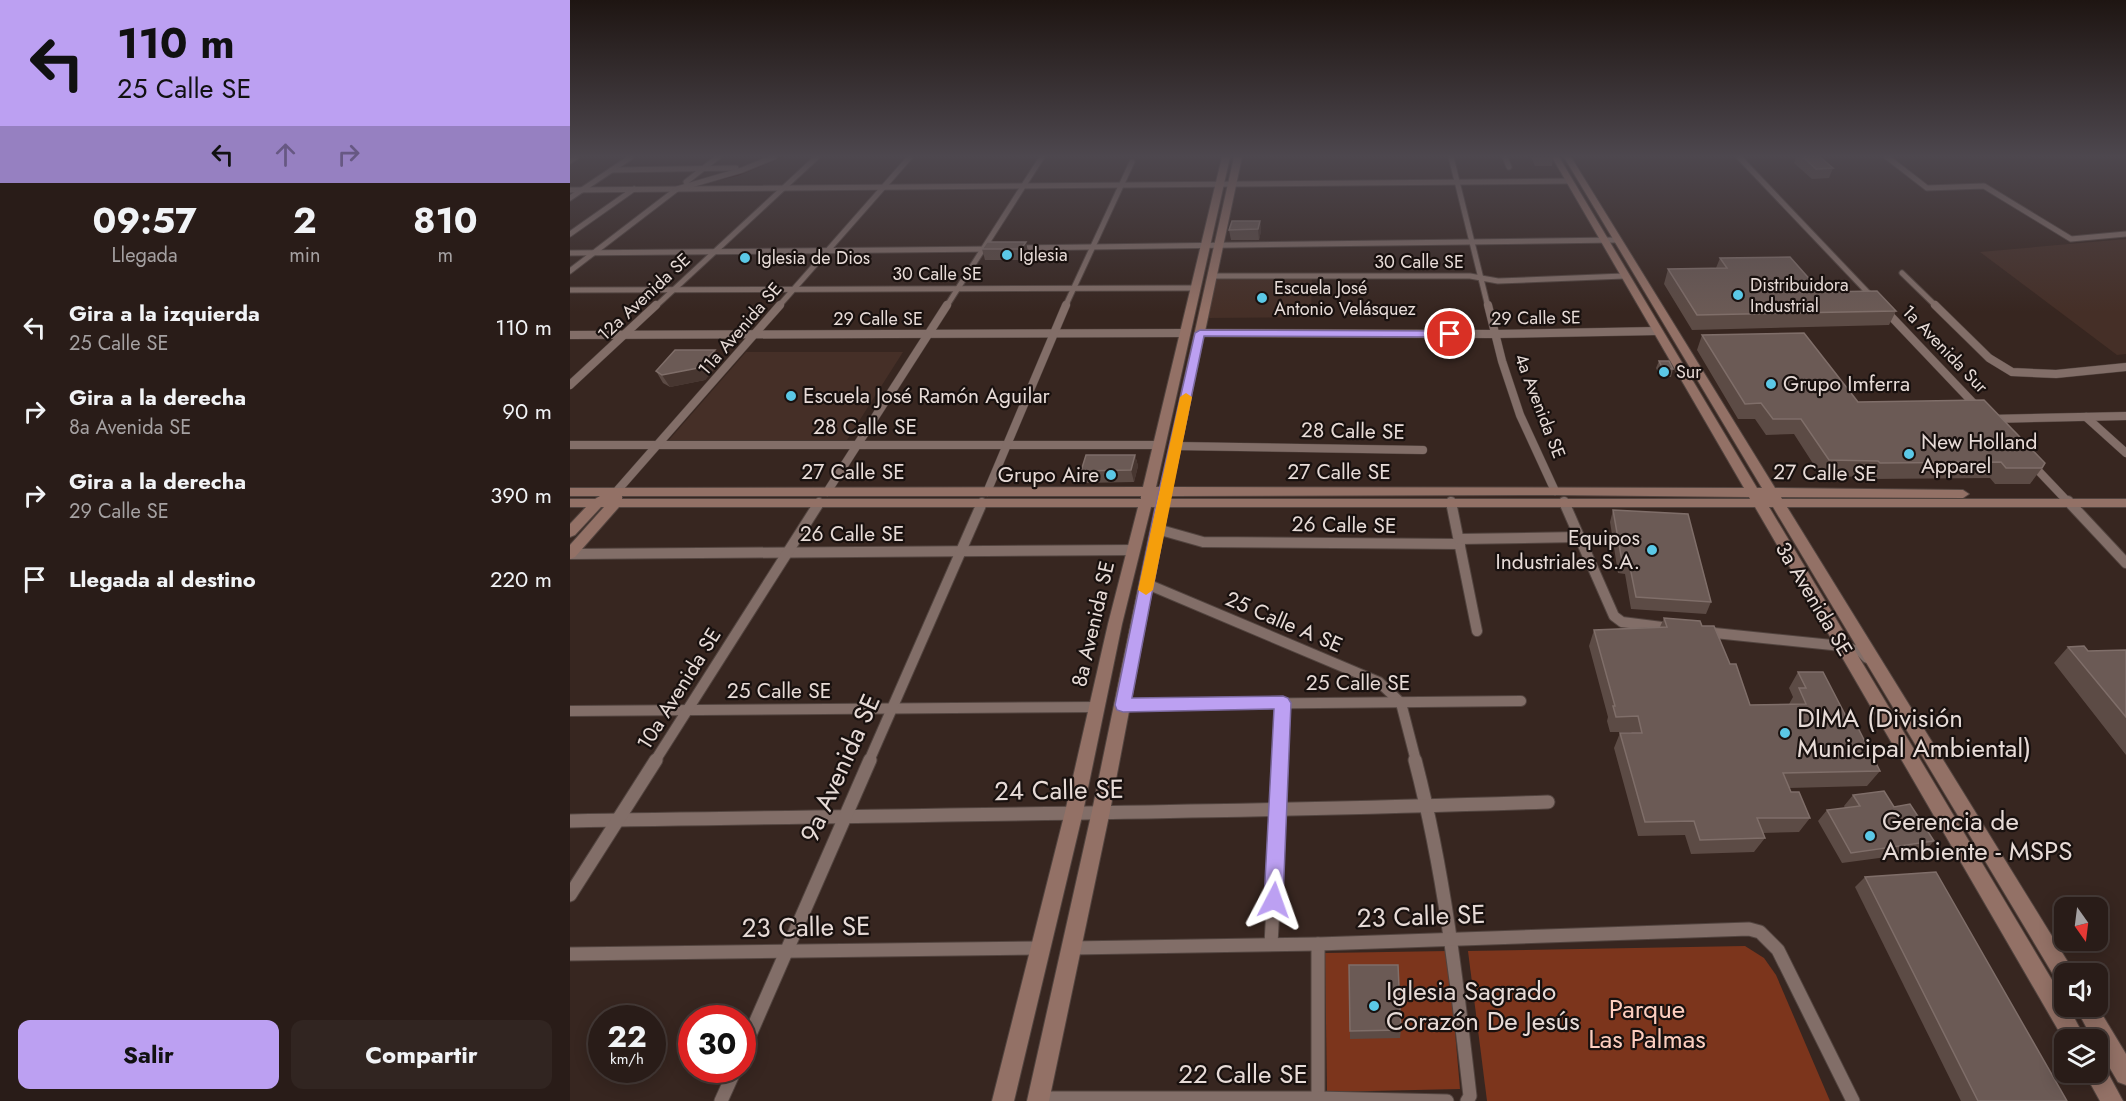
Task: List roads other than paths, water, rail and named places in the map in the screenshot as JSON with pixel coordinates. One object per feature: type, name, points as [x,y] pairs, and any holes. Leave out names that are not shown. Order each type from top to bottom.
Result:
[{"type":"main road","name":"8a Avenida SE","points":[[1038,1100],[1101,811],[1147,584],[1157,529],[1156,497],[1160,445],[1214,208]]},
{"type":"main road","name":"8a Avenida SE","points":[[1003,1101],[1042,948],[1096,706],[1134,550],[1175,446],[1227,208]]},
{"type":"main road","name":"3a Avenida SE","points":[[1588,208],[1610,240],[1624,276],[1657,332],[1878,671],[2057,963]]},
{"type":"main road","name":"3a Avenida SE","points":[[1593,208],[1763,497],[1842,646],[2069,1029]]},
{"type":"main road","name":"27 Calle SE","points":[[570,492],[616,497],[1560,496],[2065,500],[2126,503]]},
{"type":"main road","name":"27 Calle SE","points":[[1156,497],[1451,502],[1560,496]]},
{"type":"main road","points":[[570,502],[597,502],[616,497]]},
{"type":"main road","points":[[570,554],[616,497]]},
{"type":"main road","points":[[570,532],[597,502]]},
{"type":"main road","points":[[2092,1017],[2126,1074]]},
{"type":"main road","points":[[2101,1083],[2112,1101]]},
{"type":"street","points":[[570,234],[606,208]]},
{"type":"street","points":[[570,271],[652,208]]},
{"type":"street","name":"12a Avenida SE","points":[[570,385],[762,208]]},
{"type":"street","name":"11a Avenida SE","points":[[616,497],[659,444],[865,208]]},
{"type":"street","name":"10a Avenida SE","points":[[570,895],[1009,208]]},
{"type":"street","name":"9a Avenida SE","points":[[756,1021],[1073,289],[1111,208]]},
{"type":"street","name":"4a Avenida SE","points":[[1464,208],[1479,278],[1520,415],[1560,496],[1614,616],[1622,622],[1675,629]]},
{"type":"street","name":"1a Avenida Sur","points":[[1787,208],[1997,428]]},
{"type":"street","points":[[2020,208],[2070,239],[2126,234]]},
{"type":"street","points":[[570,253],[1610,240]]},
{"type":"street","points":[[1902,273],[1989,358],[2012,372],[2056,374],[2126,367]]},
{"type":"street","name":"30 Calle SE","points":[[1212,276],[1470,276],[1498,281],[1624,276]]},
{"type":"street","name":"30 Calle SE","points":[[570,290],[1196,288]]},
{"type":"street","name":"29 Calle SE","points":[[1200,333],[1657,332]]},
{"type":"street","name":"29 Calle SE","points":[[570,335],[1186,333]]},
{"type":"street","points":[[1989,419],[2126,416]]},
{"type":"street","points":[[2086,417],[2126,453]]},
{"type":"street","name":"28 Calle SE","points":[[570,445],[1160,445]]},
{"type":"street","name":"28 Calle SE","points":[[1175,446],[1423,450]]},
{"type":"street","points":[[2021,453],[2126,563]]},
{"type":"street","points":[[1451,502],[1478,631]]},
{"type":"street","name":"26 Calle SE","points":[[1157,529],[1203,542],[1459,542],[1579,537]]},
{"type":"street","name":"26 Calle SE","points":[[570,554],[1134,550]]},
{"type":"street","name":"25 Calle A SE","points":[[1147,584],[1379,682],[1401,703]]},
{"type":"street","points":[[1699,631],[1842,646],[1861,652],[1878,671]]},
{"type":"street","name":"25 Calle SE","points":[[1123,705],[1521,701]]},
{"type":"street","points":[[1271,944],[1283,703]]},
{"type":"street","points":[[1401,703],[1427,806],[1452,938],[1469,1099]]},
{"type":"street","name":"25 Calle SE","points":[[570,711],[1096,706]]},
{"type":"street","name":"24 Calle SE","points":[[570,821],[1101,811],[1279,811],[1548,802]]},
{"type":"street","name":"23 Calle SE","points":[[1072,948],[1318,944],[1749,929],[1760,932],[1769,940],[1788,967],[1853,1101]]},
{"type":"street","points":[[1318,944],[1318,1099]]},
{"type":"street","name":"23 Calle SE","points":[[570,954],[1042,948]]},
{"type":"street","points":[[721,1101],[729,1083]]},
{"type":"street","name":"22 Calle SE","points":[[1038,1100],[1447,1101]]},
{"type":"place","name":"Iglesia","points":[[1007,255]]},
{"type":"place","name":"Iglesia de Dios","points":[[745,258]]},
{"type":"place","name":"Distribuidora Industrial","points":[[1738,295]]},
{"type":"place","name":"Escuela José Antonio Velásquez","points":[[1262,298]]},
{"type":"place","name":"Sur","points":[[1664,372]]},
{"type":"place","name":"Grupo Imferra","points":[[1771,384]]},
{"type":"place","name":"Escuela José Ramón Aguilar","points":[[791,396]]},
{"type":"place","name":"New Holland Apparel","points":[[1909,454]]},
{"type":"place","name":"Grupo Aire","points":[[1111,475]]},
{"type":"place","name":"Equipos Industriales S.A.","points":[[1652,550]]},
{"type":"place","name":"DIMA (División Municipal Ambiental)","points":[[1785,733]]},
{"type":"place","name":"Gerencia de Ambiente - MSPS","points":[[1870,836]]},
{"type":"place","name":"Iglesia Sagrado Corazón De Jesús","points":[[1374,1006]]},
{"type":"park label","name":"Parque Las Palmas","points":[[1647,1024]]}]
